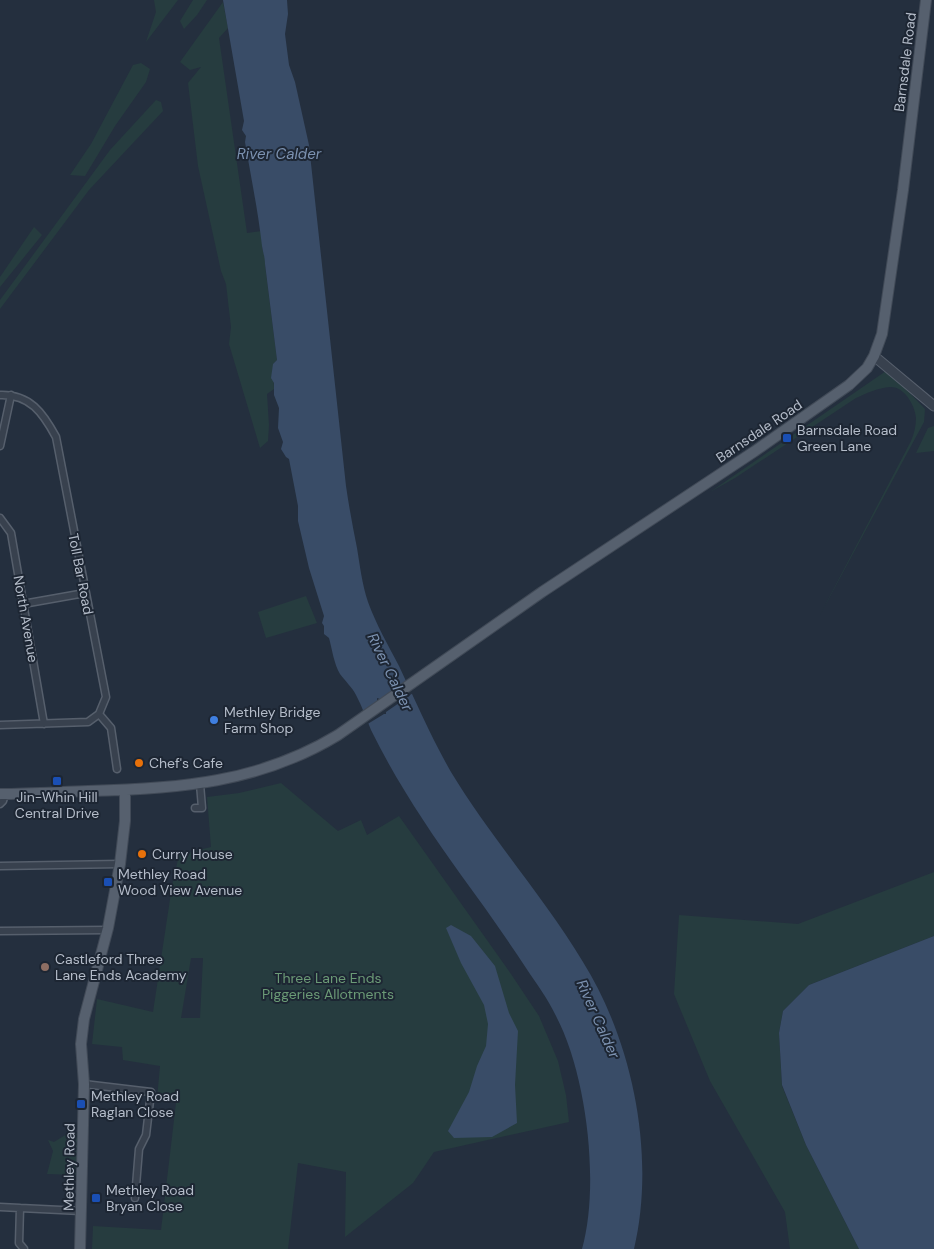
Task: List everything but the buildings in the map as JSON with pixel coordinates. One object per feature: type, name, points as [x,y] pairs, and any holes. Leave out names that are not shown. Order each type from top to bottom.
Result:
[{"type":"main road","name":"Barnsdale Road","points":[[3,794],[171,788],[200,784],[272,767],[309,752],[418,680],[542,592],[755,451],[858,377],[874,356],[880,342],[885,320],[926,0]]},
{"type":"main road","name":"Methley Road","points":[[80,1249],[84,1084],[82,1044],[84,1019],[107,930],[120,864],[125,821],[125,790]]},
{"type":"street","points":[[874,356],[934,406]]},
{"type":"street","points":[[0,395],[10,395],[0,446]]},
{"type":"street","name":"Toll Bar Road","points":[[10,395],[30,402],[46,419],[56,437],[106,697],[99,714]]},
{"type":"street","name":"North Avenue","points":[[0,518],[11,533],[44,724]]},
{"type":"street","points":[[23,604],[85,593]]},
{"type":"street","points":[[0,725],[88,722],[99,714],[111,728],[117,769]]},
{"type":"street","points":[[195,808],[202,808],[200,784]]},
{"type":"street","points":[[0,804],[3,801],[3,794]]},
{"type":"street","points":[[0,866],[120,864]]},
{"type":"street","points":[[0,931],[107,930]]},
{"type":"street","points":[[84,1084],[151,1092],[146,1136],[139,1149],[135,1198]]},
{"type":"street","points":[[0,1207],[82,1210]]},
{"type":"street","points":[[20,1208],[19,1243],[24,1249]]},
{"type":"green space","points":[[154,0],[178,0],[146,42],[156,12]]},
{"type":"green space","points":[[193,0],[207,0],[184,29],[180,21]]},
{"type":"green space","points":[[223,2],[228,28],[219,38],[247,233],[262,231],[262,248],[265,257],[277,360],[273,364],[274,389],[267,394],[268,441],[260,448],[229,344],[231,327],[226,284],[221,271],[198,166],[188,83],[201,67],[190,70],[180,62]]},
{"type":"green space","points":[[141,63],[150,69],[146,82],[115,126],[85,176],[70,175],[91,144],[133,65]]},
{"type":"green space","points":[[156,100],[161,102],[163,111],[89,190],[0,309],[0,300],[110,150]]},
{"type":"green space","points":[[34,227],[42,235],[0,287],[0,277]]},
{"type":"green space","points":[[886,371],[925,409],[924,422],[820,615],[912,438],[916,418],[908,397],[900,390],[890,387],[856,398],[735,478],[710,492]]},
{"type":"green space","points":[[934,426],[934,451],[916,453],[928,428]]},
{"type":"green space","points":[[306,596],[317,623],[266,638],[258,612]]},
{"type":"green space","name":"Three Lane Ends Piggeries Allotments","points":[[281,783],[338,831],[361,820],[367,835],[399,816],[539,1016],[558,1061],[566,1095],[569,1122],[434,1152],[413,1183],[345,1237],[346,1172],[298,1163],[288,1249],[92,1249],[93,1226],[161,1230],[176,1103],[157,1099],[160,1066],[123,1060],[122,1047],[92,1044],[97,999],[153,1012],[172,886],[179,855],[211,847],[207,797],[239,793]],"holes":[[[191,958],[203,958],[200,1018],[181,1018]]]},
{"type":"green space","points":[[934,872],[934,936],[809,985],[783,1011],[779,1033],[782,1086],[806,1145],[859,1249],[790,1249],[785,1212],[710,1081],[674,994],[679,915],[798,924]]},
{"type":"green space","points":[[78,1133],[78,1175],[47,1174],[53,1151],[48,1140],[54,1142],[67,1134]]},
{"type":"water","name":"River Calder","points":[[223,0],[287,0],[288,14],[285,34],[289,65],[295,82],[309,145],[346,486],[366,595],[378,626],[451,772],[583,962],[600,993],[615,1028],[627,1063],[636,1101],[641,1138],[642,1176],[640,1213],[634,1249],[582,1249],[590,1194],[590,1163],[583,1099],[567,1040],[542,991],[437,840],[402,786],[371,730],[353,689],[340,674],[329,638],[324,634],[322,623],[324,616],[309,568],[298,521],[298,506],[289,459],[281,449],[283,442],[278,428],[279,408],[274,395],[274,383],[271,378],[273,364],[277,360],[265,259],[245,142],[246,136],[242,130],[244,121]]},
{"type":"water","points":[[451,925],[471,936],[495,966],[509,1013],[518,1031],[515,1085],[517,1123],[492,1137],[454,1138],[448,1131],[469,1092],[477,1066],[486,1046],[488,1024],[484,1005],[461,963],[446,928]]},
{"type":"water","points":[[934,936],[934,1249],[859,1249],[806,1145],[782,1085],[779,1033],[783,1011],[809,985]]},
{"type":"pier","points":[[408,680],[413,693],[386,712],[386,714],[366,725],[361,712],[377,701],[377,698],[380,699],[396,688],[396,686],[398,687]]},
{"type":"place","name":"Barnsdale Road Green Lane","points":[[787,438]]},
{"type":"place","name":"Methley Bridge Farm Shop","points":[[214,720]]},
{"type":"place","name":"Chef's Cafe","points":[[139,763]]},
{"type":"place","name":"Jin-Whin Hill Central Drive","points":[[57,781]]},
{"type":"place","name":"Curry House","points":[[142,854]]},
{"type":"place","name":"Methley Road Wood View Avenue","points":[[108,882]]},
{"type":"place","name":"Castleford Three Lane Ends Academy","points":[[45,967]]},
{"type":"place","name":"Methley Road Raglan Close","points":[[81,1104]]},
{"type":"place","name":"Methley Road Bryan Close","points":[[96,1198]]}]
